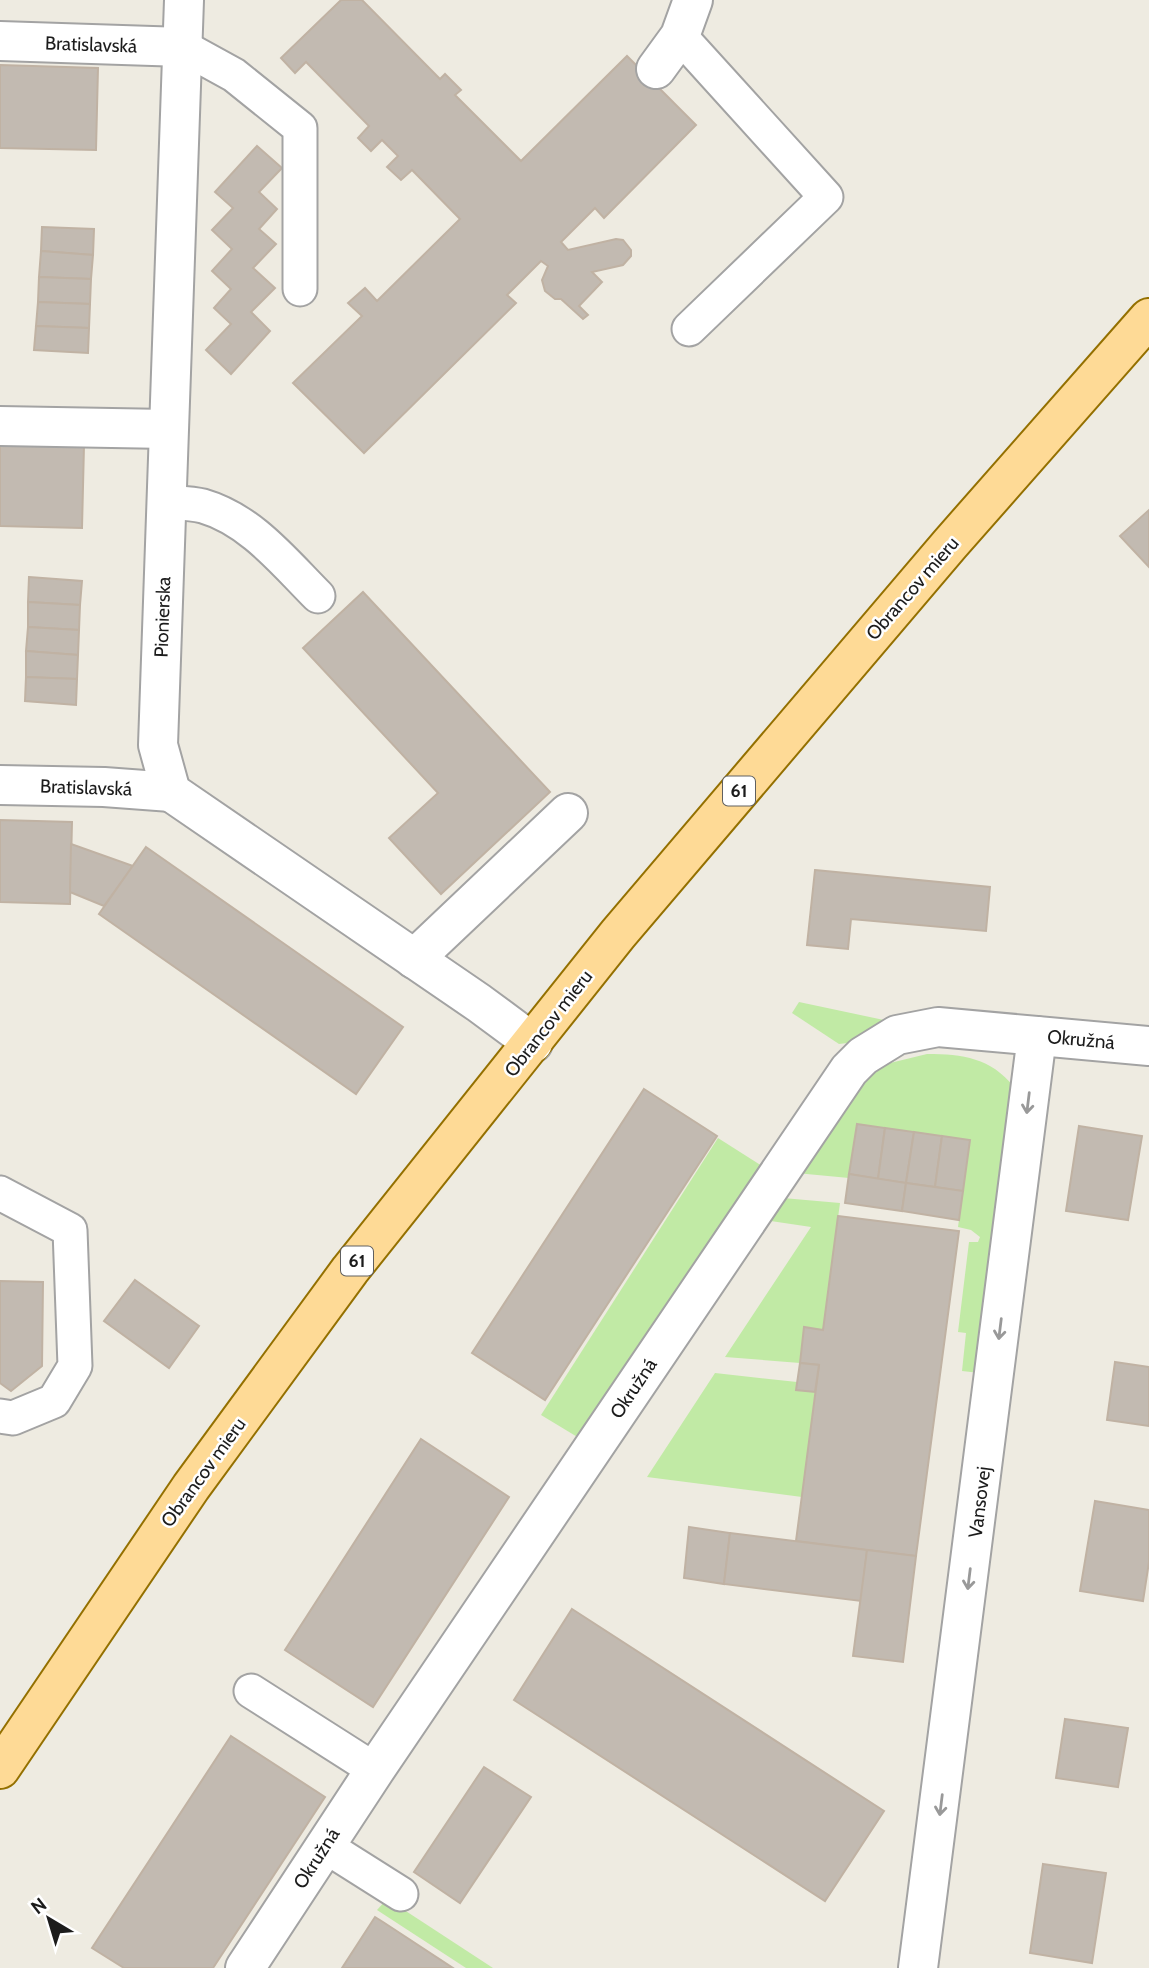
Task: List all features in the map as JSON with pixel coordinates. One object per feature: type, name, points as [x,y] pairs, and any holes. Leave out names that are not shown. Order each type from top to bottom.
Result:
[{"type":"main road","name":"Obrancov mieru","points":[[0,1769],[171,1515],[334,1292],[618,934],[950,544],[1149,318]]},
{"type":"street","name":"Pionierska","points":[[171,792],[158,745],[184,0]]},
{"type":"street","points":[[656,69],[680,36],[694,0]]},
{"type":"street","name":"Bratislavská","points":[[0,41],[183,47]]},
{"type":"street","points":[[0,426],[168,429]]},
{"type":"street","name":"Bratislavská","points":[[0,785],[104,787],[171,792]]},
{"type":"street","points":[[171,792],[533,1043]]},
{"type":"street","points":[[414,959],[568,813]]},
{"type":"street","name":"Okružná","points":[[245,1968],[375,1770],[849,1070],[877,1046],[897,1035],[938,1027],[1149,1046]]},
{"type":"street","name":"Vansovej","points":[[918,1968],[1037,1036]]},
{"type":"lane","points":[[680,36],[826,197],[689,329]]},
{"type":"lane","points":[[183,47],[234,75],[300,128],[300,289]]},
{"type":"lane","points":[[165,502],[202,506],[232,518],[259,538],[318,596]]},
{"type":"lane","points":[[0,1193],[70,1230],[75,1366],[54,1401],[13,1418],[0,1416]]},
{"type":"lane","points":[[251,1690],[375,1770]]},
{"type":"lane","points":[[325,1846],[401,1894]]},
{"type":"green space","points":[[799,1002],[898,1023],[864,1041],[839,1044],[792,1013]]},
{"type":"green space","points":[[927,1054],[953,1055],[986,1064],[1014,1087],[980,1373],[962,1371],[966,1333],[958,1332],[969,1242],[978,1242],[980,1237],[971,1230],[958,1227],[970,1140],[857,1124],[849,1178],[796,1173],[854,1088],[886,1064]]},
{"type":"green space","points":[[718,1138],[765,1168],[584,1441],[541,1415]]},
{"type":"green space","points":[[783,1198],[840,1203],[823,1330],[804,1328],[800,1363],[725,1357],[811,1227],[764,1220]]},
{"type":"green space","points":[[715,1373],[797,1382],[797,1390],[815,1392],[802,1497],[647,1477]]},
{"type":"green space","points":[[386,1900],[493,1968],[466,1968],[377,1910]]},
{"type":"building","points":[[341,0],[362,0],[440,79],[445,74],[461,90],[455,95],[521,161],[627,56],[696,125],[604,218],[595,208],[561,242],[568,250],[616,239],[623,240],[631,250],[631,256],[623,265],[592,272],[602,282],[579,306],[588,315],[583,319],[561,299],[555,299],[545,291],[542,280],[548,266],[541,261],[507,295],[516,303],[364,453],[293,383],[362,316],[348,303],[365,288],[377,301],[460,219],[412,170],[401,180],[387,167],[398,156],[382,140],[371,151],[358,138],[369,126],[306,62],[295,73],[281,58]]},
{"type":"building","points":[[0,65],[98,68],[96,150],[0,148]]},
{"type":"building","points":[[257,146],[282,168],[259,192],[277,209],[259,229],[276,244],[253,268],[275,288],[251,312],[270,331],[231,374],[206,350],[231,324],[214,308],[231,289],[212,271],[232,249],[212,230],[233,208],[215,192]]},
{"type":"building","points":[[42,227],[94,229],[93,255],[41,251]]},
{"type":"building","points":[[41,251],[93,255],[91,279],[39,277]]},
{"type":"building","points":[[39,277],[91,279],[90,304],[38,302]]},
{"type":"building","points":[[38,302],[90,304],[89,328],[36,326]]},
{"type":"building","points":[[36,326],[89,328],[88,353],[34,350]]},
{"type":"building","points":[[0,443],[84,445],[82,528],[0,526]]},
{"type":"building","points":[[1149,510],[1149,567],[1120,536]]},
{"type":"building","points":[[29,577],[82,581],[80,605],[28,602]]},
{"type":"building","points":[[363,592],[550,792],[441,894],[389,838],[438,793],[303,648]]},
{"type":"building","points":[[28,602],[80,605],[79,630],[28,627]]},
{"type":"building","points":[[28,627],[79,630],[78,655],[26,651]]},
{"type":"building","points":[[26,651],[78,655],[77,679],[26,677]]},
{"type":"building","points":[[26,677],[77,679],[76,705],[25,701]]},
{"type":"building","points":[[0,820],[72,822],[70,904],[0,902]]},
{"type":"building","points":[[71,844],[133,866],[104,906],[70,892]]},
{"type":"building","points":[[146,847],[403,1027],[356,1094],[99,914]]},
{"type":"building","points":[[815,870],[990,887],[986,931],[851,919],[848,949],[807,945]]},
{"type":"building","points":[[644,1089],[717,1136],[545,1400],[472,1353]]},
{"type":"building","points":[[857,1124],[885,1128],[878,1179],[849,1174]]},
{"type":"building","points":[[1079,1126],[1142,1136],[1128,1220],[1066,1211]]},
{"type":"building","points":[[885,1128],[914,1132],[906,1183],[878,1179]]},
{"type":"building","points":[[914,1132],[942,1136],[935,1187],[906,1183]]},
{"type":"building","points":[[942,1136],[970,1140],[963,1191],[935,1187]]},
{"type":"building","points":[[849,1174],[906,1183],[902,1211],[845,1203]]},
{"type":"building","points":[[906,1183],[963,1191],[959,1220],[902,1211]]},
{"type":"building","points":[[838,1216],[959,1231],[916,1556],[796,1541],[819,1365],[800,1363],[804,1327],[823,1330]]},
{"type":"building","points":[[135,1280],[199,1326],[169,1368],[104,1321]]},
{"type":"building","points":[[0,1281],[43,1282],[42,1366],[11,1391],[0,1383]]},
{"type":"building","points":[[1115,1362],[1149,1367],[1149,1426],[1107,1420]]},
{"type":"building","points":[[800,1363],[819,1365],[815,1392],[796,1390]]},
{"type":"building","points":[[421,1439],[509,1497],[373,1707],[285,1650]]},
{"type":"building","points":[[1095,1501],[1149,1510],[1149,1562],[1143,1601],[1080,1591]]},
{"type":"building","points":[[689,1527],[730,1533],[724,1584],[684,1578]]},
{"type":"building","points":[[730,1533],[867,1550],[861,1601],[724,1584]]},
{"type":"building","points":[[867,1550],[916,1556],[903,1662],[853,1656]]},
{"type":"building","points":[[572,1609],[884,1811],[825,1901],[514,1700]]},
{"type":"building","points":[[1065,1719],[1128,1728],[1118,1787],[1056,1778]]},
{"type":"building","points":[[231,1736],[325,1797],[213,1968],[124,1968],[92,1948]]},
{"type":"building","points":[[484,1767],[531,1797],[460,1903],[414,1872]]},
{"type":"building","points":[[1043,1864],[1106,1873],[1092,1963],[1030,1953]]},
{"type":"building","points":[[375,1917],[383,1922],[453,1968],[342,1968]]}]
